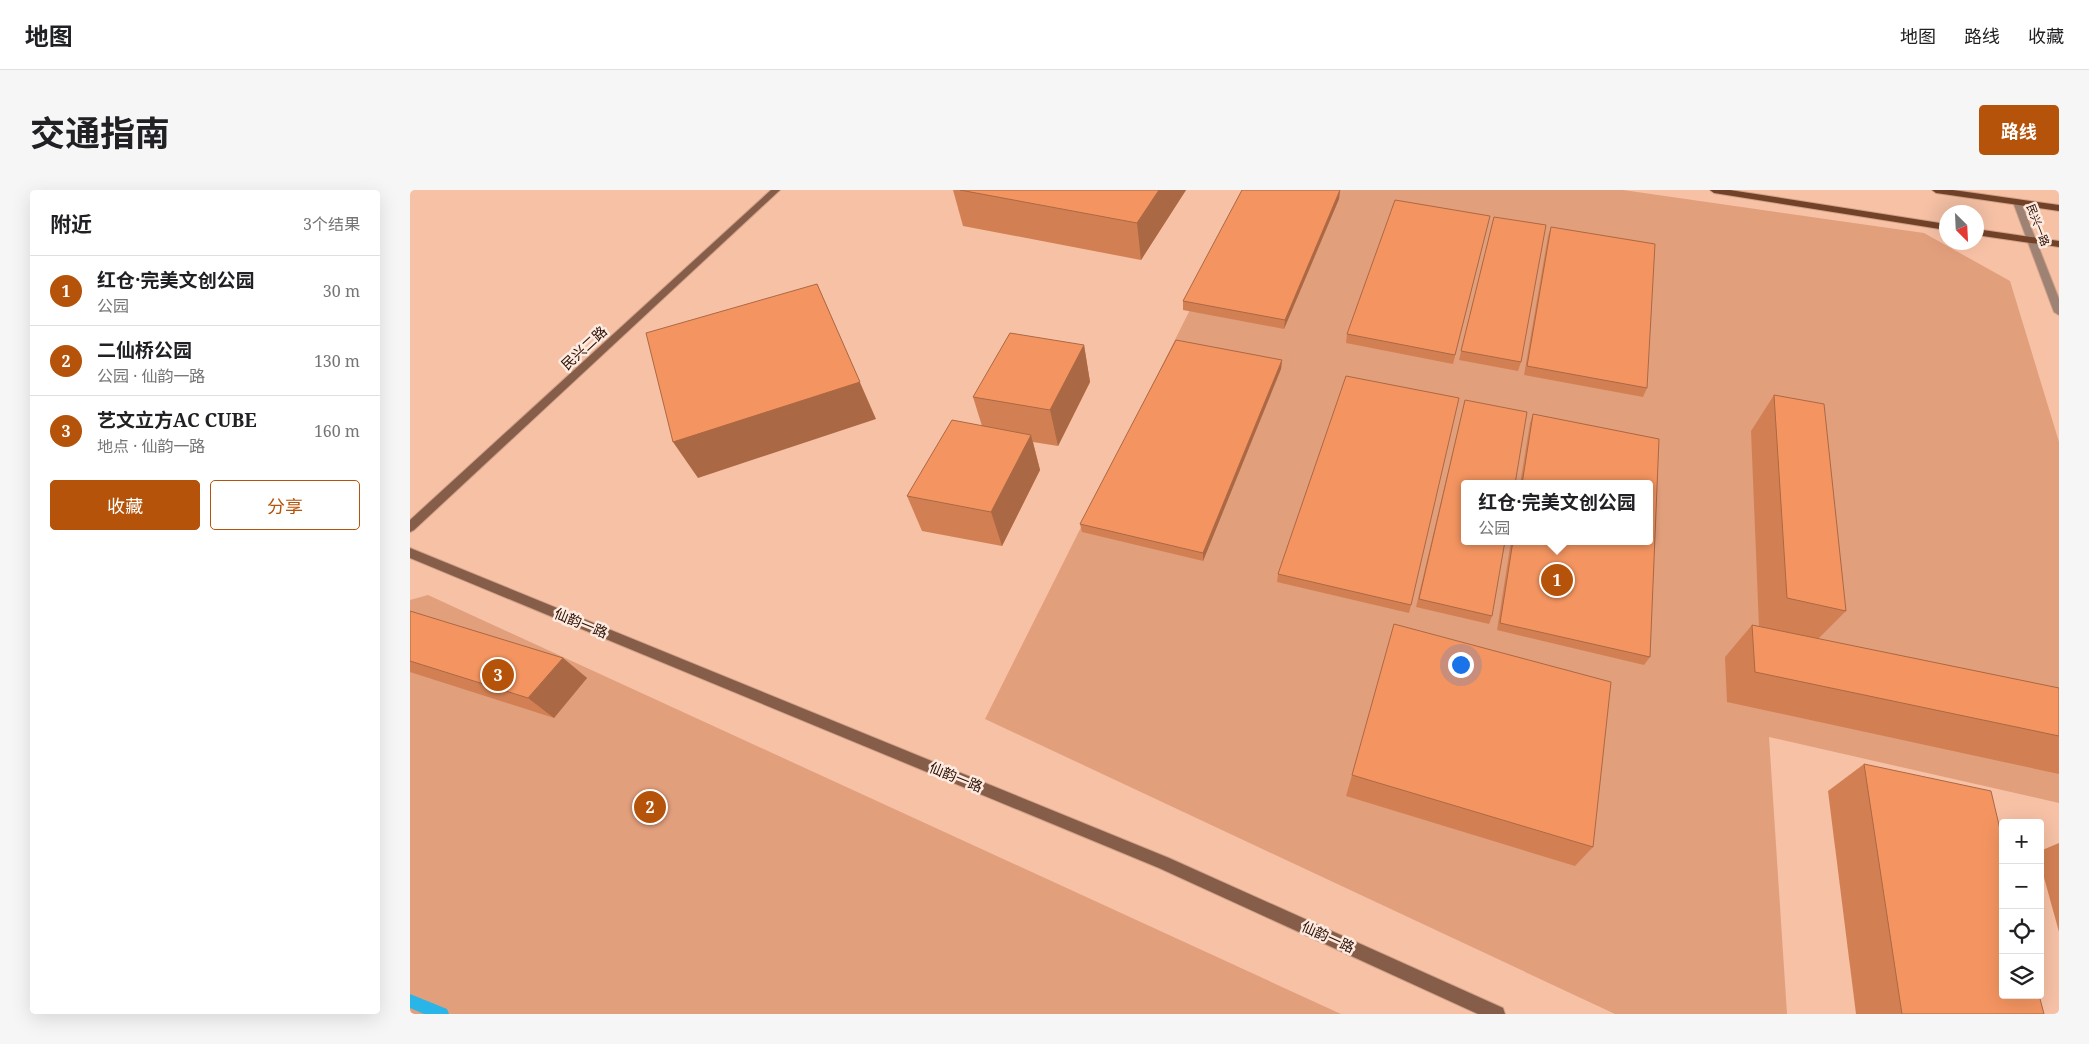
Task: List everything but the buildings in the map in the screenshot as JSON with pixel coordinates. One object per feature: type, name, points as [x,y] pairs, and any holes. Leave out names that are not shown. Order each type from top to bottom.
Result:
[{"type":"main road","points":[[1714,190],[1939,226]]},
{"type":"main road","points":[[1936,190],[2059,208]]},
{"type":"main road","points":[[1984,233],[2059,244]]},
{"type":"street","name":"民兴二路","points":[[410,527],[776,190]]},
{"type":"street","name":"民兴一路","points":[[2017,202],[2059,312]]},
{"type":"street","name":"仙韵一路","points":[[410,553],[1164,863],[1497,1014]]},
{"type":"shaded area","points":[[1250,190],[1623,190],[1924,233],[1939,241],[1939,250],[1954,250],[2010,281],[2059,442],[2059,803],[1769,737],[1787,1014],[1615,1014],[985,719]]},
{"type":"shaded area","points":[[428,595],[1341,1014],[410,1014],[410,600]]},
{"type":"waterway","points":[[410,1001],[442,1014]]},
{"type":"place","name":"红仓·完美文创公园","points":[[1557,580]]},
{"type":"place","name":"艺文立方AC CUBE","points":[[498,675]]},
{"type":"place","name":"二仙桥公园","points":[[650,807]]}]
